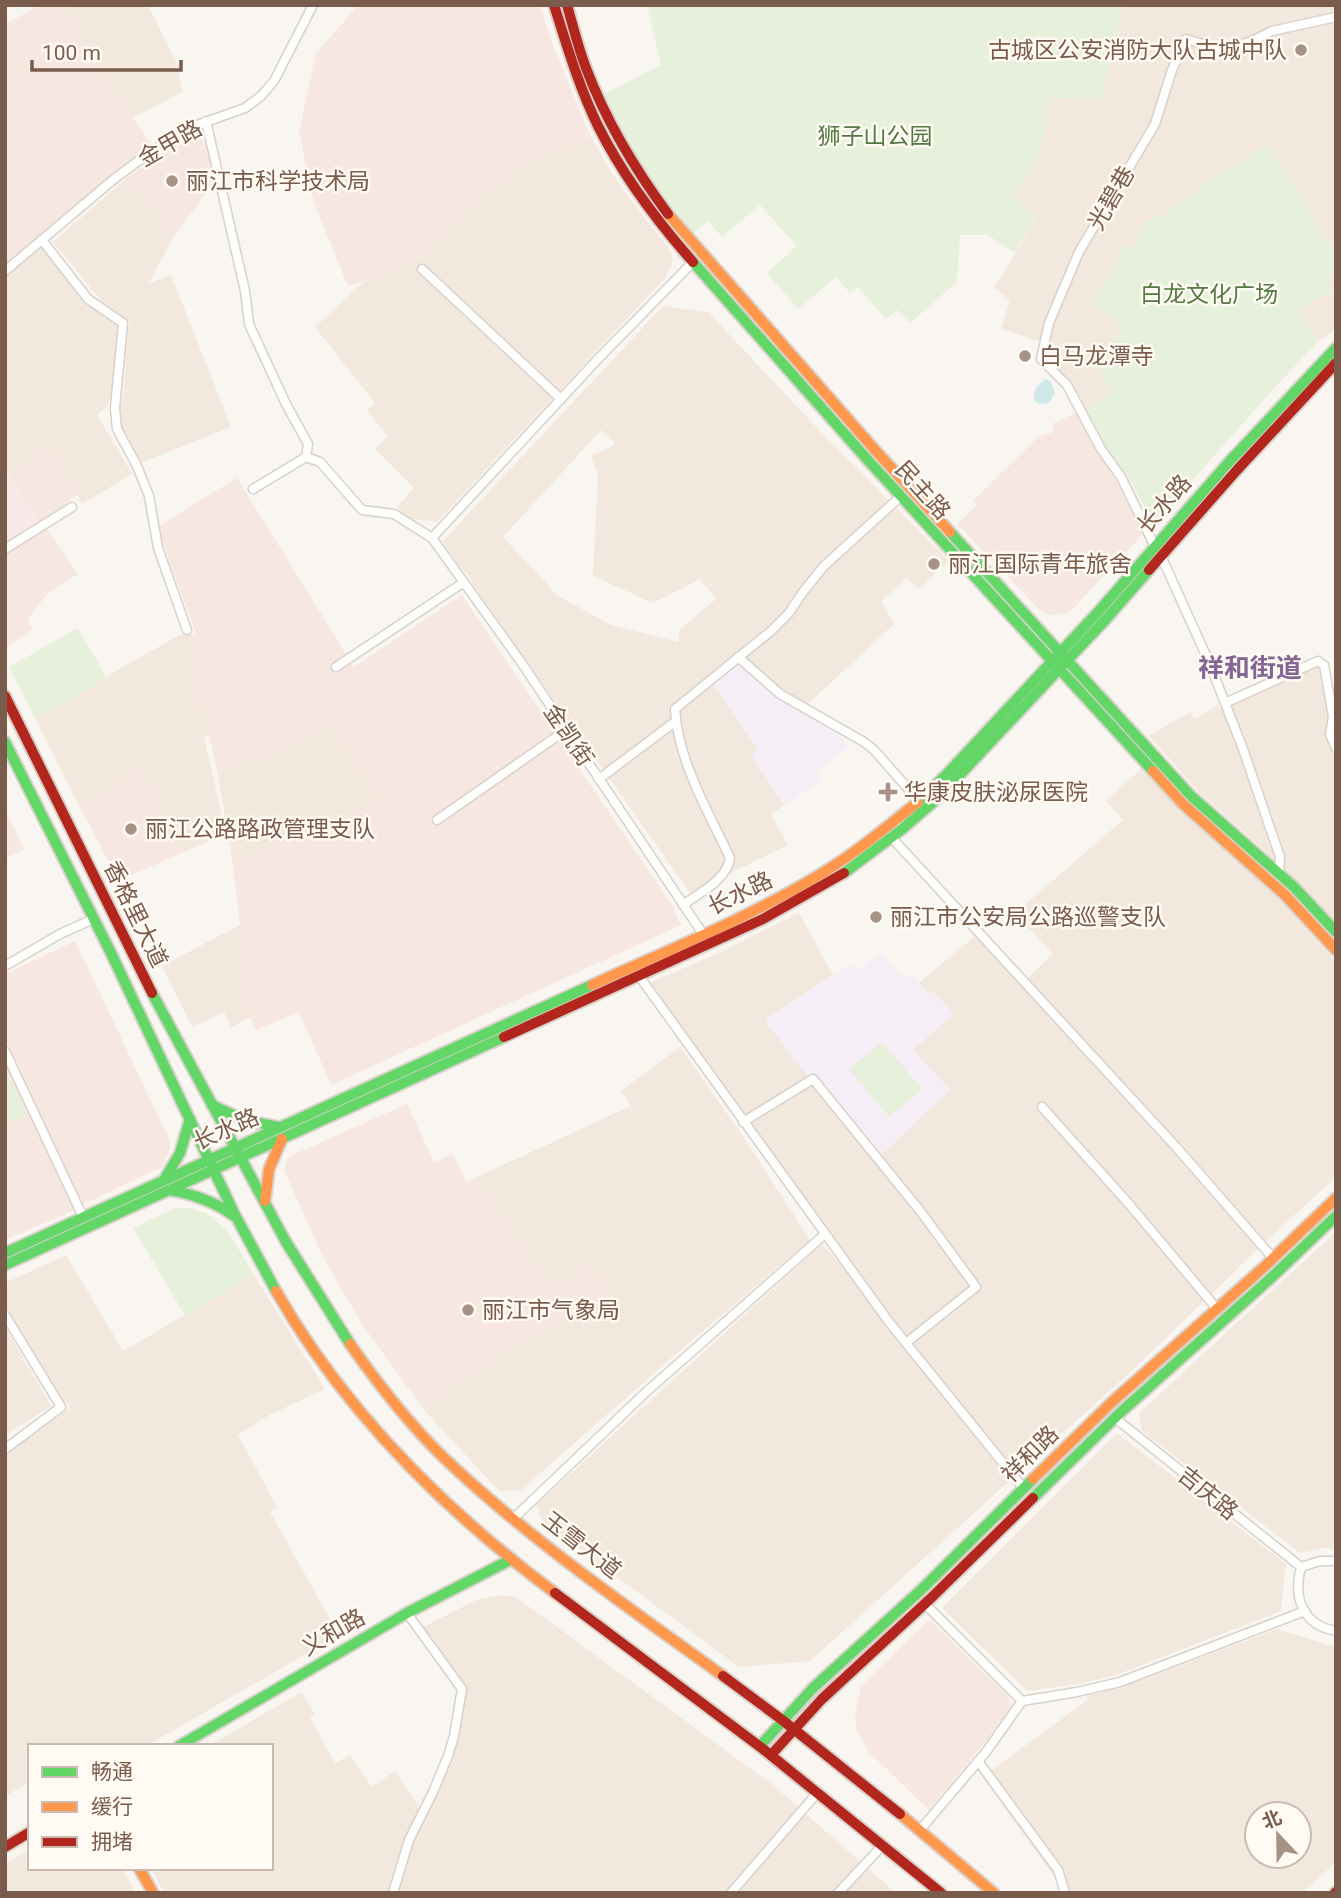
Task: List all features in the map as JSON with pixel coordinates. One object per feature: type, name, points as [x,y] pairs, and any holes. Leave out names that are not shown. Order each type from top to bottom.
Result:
[{"type":"main road","name":"民主路","points":[[554,5],[586,100],[611,150],[646,205],[693,262],[901,496],[1059,661],[1191,796],[1294,887],[1335,929]]},
{"type":"main road","name":"民主路","points":[[567,5],[597,96],[621,144],[655,198],[674,222],[1183,804],[1286,895],[1336,950]]},
{"type":"main road","name":"长水路","points":[[1158,551],[1229,462],[1335,349]]},
{"type":"main road","name":"长水路","points":[[238,1153],[282,1139],[639,976],[792,904],[848,870],[920,815],[955,781],[1158,551],[1336,363]]},
{"type":"main road","name":"长水路","points":[[5,1265],[238,1153],[282,1127],[758,909],[815,878],[869,842],[919,801],[1059,661]]},
{"type":"main road","name":"香格里大道","points":[[5,696],[159,1008],[238,1153]]},
{"type":"main road","name":"香格里大道","points":[[5,742],[142,1016],[212,1165]]},
{"type":"main road","points":[[212,1105],[236,1118],[282,1127]]},
{"type":"main road","points":[[190,1119],[167,1185],[201,1197],[237,1218]]},
{"type":"main road","points":[[265,1204],[269,1168],[282,1139]]},
{"type":"main road","name":"玉雪大道","points":[[238,1153],[320,1301],[360,1360],[413,1424],[456,1469],[609,1593],[782,1720],[994,1893]]},
{"type":"main road","points":[[212,1165],[257,1258],[313,1349],[352,1402],[433,1493],[589,1619],[760,1746],[941,1893]]},
{"type":"main road","name":"长水路","points":[[5,1253],[83,1217],[167,1185]]},
{"type":"main road","name":"祥和路","points":[[760,1746],[813,1688],[920,1591],[1112,1402],[1336,1198]]},
{"type":"main road","name":"祥和路","points":[[771,1755],[838,1684],[925,1604],[1115,1418],[1336,1216]]},
{"type":"main road","name":"义和路","points":[[182,1744],[407,1613],[512,1559]]},
{"type":"main road","points":[[5,1847],[28,1833]]},
{"type":"main road","points":[[140,1870],[153,1893]]},
{"type":"street","name":"金甲路","points":[[5,271],[131,165],[174,137],[206,121],[245,108],[268,89],[313,5]]},
{"type":"street","name":"光碧巷","points":[[1158,551],[1121,477],[1101,449],[1066,385],[1041,359],[1049,323],[1079,253],[1155,124],[1172,70],[1186,38],[1221,50],[1244,44],[1272,31],[1336,18]]},
{"type":"street","points":[[206,121],[245,291],[249,324],[308,444],[306,457]]},
{"type":"street","points":[[42,240],[88,299],[123,323],[115,408],[117,429],[138,466],[149,495],[158,548],[187,630]]},
{"type":"street","points":[[306,457],[320,462],[362,510],[394,514],[432,538],[693,262]]},
{"type":"street","points":[[422,268],[561,399]]},
{"type":"street","points":[[253,489],[306,457]]},
{"type":"street","points":[[683,905],[722,876],[730,858],[687,765],[675,709],[780,622],[824,566],[901,496]]},
{"type":"street","points":[[5,549],[72,507]]},
{"type":"street","name":"金凯街","points":[[432,538],[566,730],[703,934]]},
{"type":"street","points":[[1158,551],[1209,662],[1243,749],[1280,857],[1279,874]]},
{"type":"street","points":[[336,667],[464,582]]},
{"type":"street","points":[[738,657],[780,694],[864,742],[919,801]]},
{"type":"street","points":[[1225,704],[1318,661],[1324,665],[1333,717],[1330,734],[1336,748]]},
{"type":"street","points":[[599,779],[676,720]]},
{"type":"street","points":[[437,820],[566,730]]},
{"type":"street","points":[[891,838],[1177,1148],[1273,1258]]},
{"type":"street","points":[[5,966],[60,934],[93,919]]},
{"type":"street","points":[[639,976],[906,1343],[1024,1489]]},
{"type":"street","points":[[5,1051],[83,1217]]},
{"type":"street","points":[[743,1122],[813,1079],[921,1212],[976,1287],[906,1343]]},
{"type":"street","points":[[1042,1107],[1129,1204],[1217,1309]]},
{"type":"street","points":[[514,1518],[645,1393],[825,1234]]},
{"type":"street","points":[[5,1315],[61,1407],[5,1449]]},
{"type":"street","name":"吉庆路","points":[[1115,1418],[1301,1567]]},
{"type":"street","points":[[1336,1561],[1321,1561],[1301,1567],[1297,1587],[1301,1603],[1316,1625],[1336,1631]]},
{"type":"street","points":[[925,1604],[1022,1701]]},
{"type":"street","points":[[920,1830],[978,1761],[1022,1701],[1120,1682],[1305,1611]]},
{"type":"street","points":[[393,1893],[409,1840],[448,1756],[462,1689],[407,1613]]},
{"type":"street","points":[[978,1761],[1058,1870],[1065,1893]]},
{"type":"street","points":[[732,1892],[818,1792]]},
{"type":"street","points":[[838,1893],[883,1845]]},
{"type":"shaded area","points":[[41,5],[65,5],[91,60],[152,145],[96,188],[5,266],[5,24]]},
{"type":"shaded area","points":[[65,5],[148,5],[178,66],[182,92],[132,118],[91,60]]},
{"type":"shaded area","points":[[361,5],[540,5],[553,46],[591,137],[535,161],[489,188],[417,259],[348,286],[314,203],[299,132],[316,53]]},
{"type":"shaded area","points":[[1122,5],[1336,5],[1336,329],[1318,342],[1272,390],[1154,524],[1128,477],[1099,437],[1086,411],[1080,413],[1064,385],[1037,359],[1042,342],[1001,329],[1010,300],[994,288],[1037,217],[1014,197],[1042,148],[1048,96],[1102,99]]},
{"type":"shaded area","name":"丽江市科学技术局","points":[[197,131],[213,156],[211,186],[174,236],[128,177]]},
{"type":"shaded area","points":[[591,137],[627,195],[671,251],[672,263],[665,278],[437,522],[408,518],[397,507],[414,488],[375,449],[388,437],[367,410],[375,403],[315,327],[365,281],[417,259],[489,188],[535,161]],"holes":[[[467,307],[529,366],[524,371],[461,314]]]},
{"type":"shaded area","points":[[128,177],[174,236],[148,284],[171,275],[231,427],[137,464],[118,425],[131,323],[109,310],[53,242]]},
{"type":"shaded area","points":[[42,246],[84,303],[119,327],[114,386],[107,407],[97,415],[132,474],[82,504],[49,445],[8,474],[5,470],[5,275]]},
{"type":"shaded area","points":[[663,306],[708,312],[819,430],[949,561],[918,589],[907,578],[881,601],[894,624],[808,704],[789,695],[753,666],[713,683],[759,751],[752,756],[784,805],[771,815],[788,845],[690,893],[443,541]],"holes":[[[601,430],[615,443],[610,448],[591,455],[598,475],[593,576],[653,603],[700,579],[716,599],[680,629],[678,642],[611,625],[558,596],[503,537]]]},
{"type":"shaded area","points":[[1077,412],[1143,534],[1069,613],[1048,615],[1038,608],[957,524],[977,505],[973,501],[1039,436],[1054,432],[1052,424]]},
{"type":"shaded area","points":[[49,445],[77,495],[40,523],[8,474]]},
{"type":"shaded area","points":[[5,470],[40,523],[5,543]]},
{"type":"shaded area","points":[[237,478],[354,667],[462,595],[673,907],[681,925],[331,1085],[299,1012],[256,1030],[250,1016],[233,864],[382,801],[333,727],[218,775],[195,682],[195,631],[157,527]]},
{"type":"shaded area","points":[[47,529],[78,574],[47,594],[28,619],[32,629],[5,649],[5,555]]},
{"type":"shaded area","points":[[180,635],[195,635],[195,681],[209,734],[204,737],[226,834],[181,853],[141,768],[79,805],[35,717],[80,694]]},
{"type":"shaded area","points":[[739,663],[831,726],[848,746],[816,773],[822,780],[784,805],[752,755],[758,750],[713,684]]},
{"type":"shaded area","points":[[1318,664],[1322,666],[1336,750],[1336,921],[1262,848],[1200,793],[1149,736],[1190,712],[1195,719],[1218,705],[1220,710]]},
{"type":"shaded area","points":[[333,727],[382,801],[233,864],[218,775]]},
{"type":"shaded area","name":"丽江公路路政管理支队","points":[[141,768],[181,853],[119,881],[79,805]]},
{"type":"shaded area","points":[[1141,769],[1204,832],[1268,887],[1336,961],[1336,1177],[1266,1241],[1026,980],[1053,954],[1015,913],[1123,820],[1106,801]]},
{"type":"shaded area","points":[[5,810],[24,849],[5,859]]},
{"type":"shaded area","points":[[799,913],[833,975],[765,1020],[808,1077],[813,1073],[882,1154],[950,1090],[913,1050],[932,992],[929,994],[919,983],[975,936],[1216,1194],[1261,1246],[1137,1366],[810,1661],[739,1667],[542,1522],[537,1504],[822,1244],[971,1431],[979,1425],[846,1259],[647,984],[721,952]]},
{"type":"shaded area","points":[[240,925],[251,1017],[231,1027],[224,1012],[192,1027],[162,966]]},
{"type":"shaded area","points":[[75,941],[170,1141],[170,1149],[162,1167],[82,1205],[5,1038],[5,974]]},
{"type":"shaded area","points":[[881,953],[904,980],[912,974],[929,994],[933,991],[954,1014],[913,1050],[950,1090],[882,1154],[813,1073],[808,1077],[765,1021],[851,963],[858,970]]},
{"type":"shaded area","points":[[680,1047],[740,1132],[810,1240],[521,1490],[499,1491],[425,1411],[458,1382],[511,1349],[556,1287],[525,1254],[477,1177],[631,1106],[621,1091]]},
{"type":"shaded area","points":[[5,1059],[77,1209],[5,1240]]},
{"type":"shaded area","name":"丽江市气象局","points":[[407,1104],[434,1162],[453,1154],[466,1182],[477,1177],[525,1254],[556,1287],[589,1264],[613,1294],[511,1349],[458,1382],[425,1411],[363,1326],[322,1255],[284,1170],[288,1157]]},
{"type":"shaded area","points":[[1336,1232],[1336,1550],[1324,1548],[1300,1553],[1142,1431],[1139,1413]]},
{"type":"shaded area","points":[[66,1255],[123,1351],[254,1275],[325,1389],[271,1414],[238,1435],[277,1507],[270,1512],[339,1635],[149,1744],[28,1744],[28,1783],[5,1796],[5,1455],[70,1408],[66,1401],[62,1403],[5,1311],[5,1283]]},
{"type":"shaded area","points":[[5,1327],[51,1406],[5,1435]]},
{"type":"shaded area","points":[[1117,1433],[1286,1564],[1281,1611],[1116,1675],[1079,1684],[1027,1691],[942,1608]]},
{"type":"shaded area","points":[[500,1595],[516,1597],[773,1785],[896,1893],[164,1893],[152,1870],[273,1870],[273,1744],[211,1744],[302,1692],[315,1715],[310,1718],[335,1763],[350,1755],[372,1787],[395,1771],[420,1808],[453,1732],[458,1691],[450,1681],[457,1675],[423,1627],[476,1600]]},
{"type":"shaded area","points":[[929,1619],[1008,1696],[1011,1705],[1007,1716],[929,1810],[869,1752],[857,1730],[855,1714],[861,1688]]},
{"type":"shaded area","points":[[1277,1629],[1336,1645],[1336,1862],[1302,1893],[1066,1893],[982,1777],[1088,1700],[1087,1696],[1144,1679]]},
{"type":"shaded area","points":[[28,1850],[28,1870],[123,1870],[136,1893],[5,1893],[5,1863]]},
{"type":"green space","name":"狮子山公园","points":[[647,5],[1122,5],[1102,100],[1048,97],[1042,148],[1014,197],[1037,216],[1014,253],[988,235],[960,235],[957,282],[910,323],[897,310],[886,319],[858,287],[850,293],[836,277],[798,309],[767,273],[797,246],[760,205],[722,237],[708,221],[693,233],[645,173],[618,127],[604,94],[661,65]]},
{"type":"green space","name":"白龙文化广场","points":[[1269,144],[1336,255],[1336,274],[1325,280],[1331,290],[1299,310],[1318,341],[1154,524],[1128,477],[1099,437],[1086,410],[1111,393],[1098,367],[1124,328],[1092,305],[1125,245],[1132,248],[1147,220],[1163,215],[1226,170]]},
{"type":"green space","points":[[78,628],[106,677],[35,717],[9,667]]},
{"type":"green space","points":[[882,1042],[922,1089],[889,1117],[849,1069]]},
{"type":"green space","points":[[12,1081],[27,1114],[5,1124],[5,1084]]},
{"type":"green space","points":[[175,1208],[190,1208],[204,1212],[214,1219],[232,1239],[254,1275],[185,1315],[133,1228]]},
{"type":"water","points":[[1046,379],[1051,382],[1055,392],[1050,402],[1044,404],[1035,401],[1034,393]]},
{"type":"traffic: fast","points":[[693,262],[866,458],[1153,771]]},
{"type":"traffic: fast","points":[[918,802],[1099,611],[1229,462],[1336,348]]},
{"type":"traffic: fast","points":[[950,532],[1191,796],[1294,887],[1336,932]]},
{"type":"traffic: fast","points":[[844,873],[938,798],[1149,570]]},
{"type":"traffic: fast","points":[[5,742],[110,951],[234,1213],[276,1291]]},
{"type":"traffic: fast","points":[[5,1253],[592,985]]},
{"type":"traffic: fast","points":[[152,993],[286,1242],[350,1344]]},
{"type":"traffic: fast","points":[[5,1265],[504,1037]]},
{"type":"traffic: fast","points":[[212,1105],[244,1120],[279,1127]]},
{"type":"traffic: fast","points":[[164,1180],[180,1153],[190,1119]]},
{"type":"traffic: fast","points":[[169,1190],[203,1199],[234,1216]]},
{"type":"traffic: fast","points":[[1033,1498],[1121,1412],[1336,1216]]},
{"type":"traffic: fast","points":[[760,1746],[813,1688],[920,1591],[1033,1479]]},
{"type":"traffic: fast","points":[[182,1744],[407,1613],[512,1559]]},
{"type":"traffic: slow","points":[[668,214],[950,532]]},
{"type":"traffic: slow","points":[[1153,771],[1183,804],[1285,895],[1336,950]]},
{"type":"traffic: slow","points":[[592,985],[760,908],[828,870],[918,802]]},
{"type":"traffic: slow","points":[[265,1201],[269,1169],[282,1139]]},
{"type":"traffic: slow","points":[[1033,1479],[1112,1402],[1263,1268],[1336,1198]]},
{"type":"traffic: slow","points":[[276,1291],[333,1378],[400,1456],[474,1528],[555,1593]]},
{"type":"traffic: slow","points":[[350,1344],[414,1426],[488,1498],[587,1577],[723,1676]]},
{"type":"traffic: slow","points":[[900,1814],[994,1893]]},
{"type":"traffic: slow","points":[[140,1870],[153,1893]]},
{"type":"traffic: jam","points":[[554,5],[598,126],[641,197],[693,262]]},
{"type":"traffic: jam","points":[[567,5],[583,60],[602,107],[632,162],[668,214]]},
{"type":"traffic: jam","points":[[1149,570],[1336,363]]},
{"type":"traffic: jam","points":[[5,696],[152,993]]},
{"type":"traffic: jam","points":[[504,1037],[763,919],[844,873]]},
{"type":"traffic: jam","points":[[771,1755],[822,1699],[929,1600],[1033,1498]]},
{"type":"traffic: jam","points":[[555,1593],[763,1749],[941,1893]]},
{"type":"traffic: jam","points":[[723,1676],[900,1814]]},
{"type":"traffic: jam","points":[[5,1847],[28,1833]]},
{"type":"place","name":"古城区公安消防大队古城中队","points":[[1301,50]]},
{"type":"place","name":"丽江市科学技术局","points":[[172,181]]},
{"type":"place","name":"白马龙潭寺","points":[[1025,356]]},
{"type":"place","name":"丽江国际青年旅舍","points":[[934,564]]},
{"type":"place","name":"华康皮肤泌尿医院","points":[[888,792]]},
{"type":"place","name":"丽江公路路政管理支队","points":[[131,829]]},
{"type":"place","name":"丽江市公安局公路巡警支队","points":[[876,917]]},
{"type":"place","name":"丽江市气象局","points":[[468,1310]]},
{"type":"district","name":"祥和街道","points":[[1250,668]]}]
